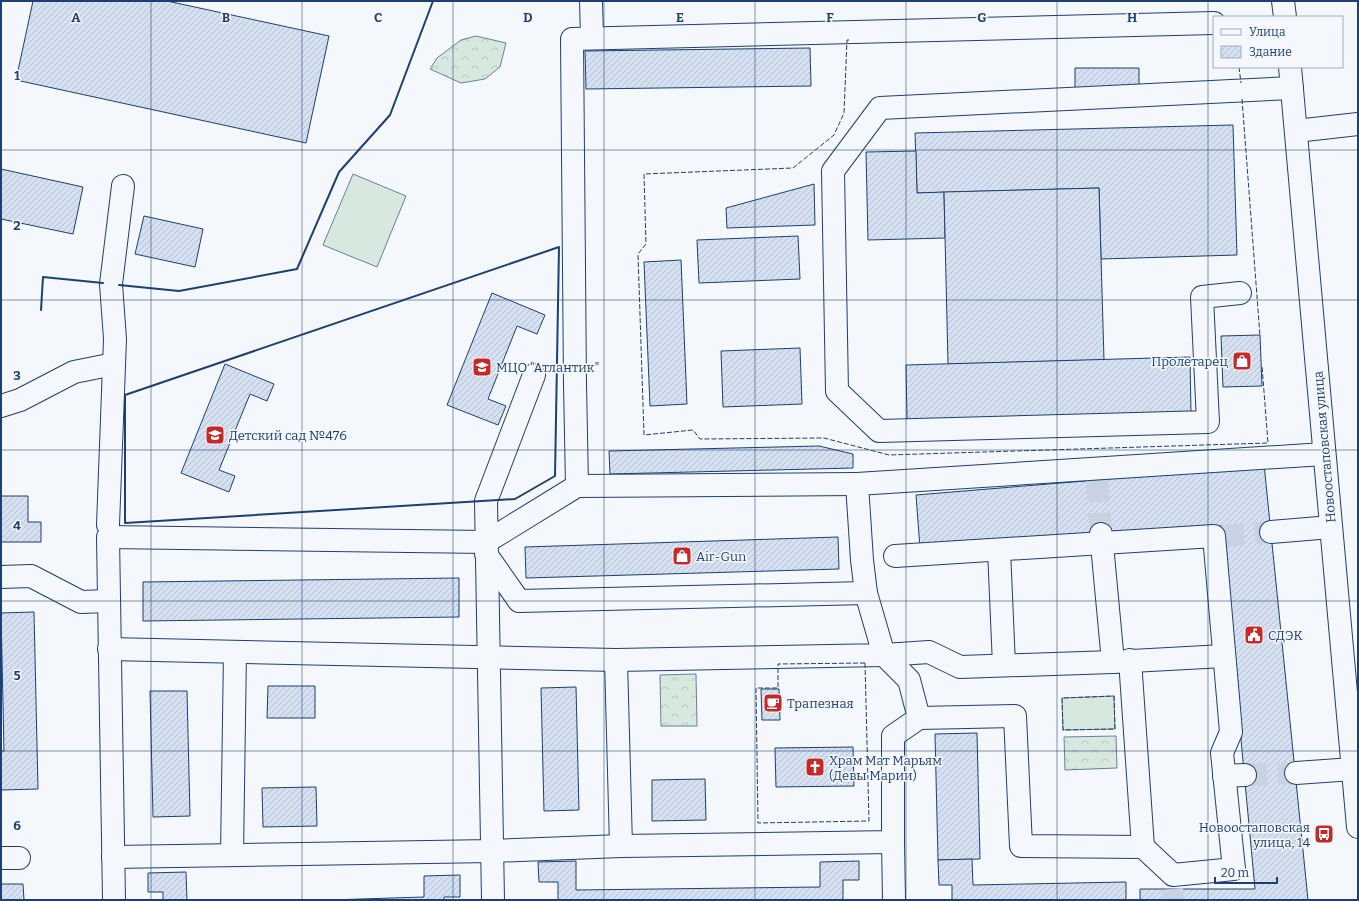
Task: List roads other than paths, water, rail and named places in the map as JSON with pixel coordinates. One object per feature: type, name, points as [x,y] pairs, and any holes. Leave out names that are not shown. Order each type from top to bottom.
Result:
[{"type":"main road","points":[[591,1],[592,37]]},
{"type":"main road","points":[[1283,1],[1285,16]]},
{"type":"main road","points":[[577,486],[572,39],[592,37],[1213,23]]},
{"type":"main road","points":[[1240,293],[1202,297],[1208,422],[879,431],[837,391],[832,171],[880,108],[1291,77]]},
{"type":"main road","name":"Новоостаповская улица","points":[[1291,77],[1358,827]]},
{"type":"main road","points":[[1296,131],[1358,124]]},
{"type":"main road","points":[[108,525],[115,340],[111,284],[123,186]]},
{"type":"main road","points":[[1,406],[20,400],[74,372],[114,364]]},
{"type":"main road","points":[[493,900],[486,501],[534,374]]},
{"type":"main road","points":[[114,900],[108,537],[486,548],[577,486],[857,484],[1097,474],[1324,454]]},
{"type":"main road","points":[[857,484],[862,560],[866,593],[884,655],[909,680],[918,718]]},
{"type":"main road","points":[[1271,532],[1331,527]]},
{"type":"main road","points":[[896,556],[999,550],[1102,539],[1214,536],[1231,732],[1222,753],[1235,776],[1234,869],[1172,882],[1143,847],[1122,661],[1102,539]]},
{"type":"main road","points":[[486,548],[519,601],[866,593]]},
{"type":"main road","points":[[999,550],[1004,665]]},
{"type":"main road","points":[[1,577],[31,576],[81,602],[108,602]]},
{"type":"main road","points":[[109,649],[616,660],[884,655],[929,652],[960,667],[1224,656]]},
{"type":"main road","points":[[232,855],[235,652]]},
{"type":"main road","points":[[616,660],[621,846]]},
{"type":"main road","points":[[894,900],[893,736],[918,718],[1015,716],[1021,846],[1143,847]]},
{"type":"main road","points":[[1296,773],[1353,769]]},
{"type":"main road","points":[[113,858],[492,851],[621,846],[893,842]]},
{"type":"tunnel","points":[[1097,480],[1101,534]]},
{"type":"tunnel","points":[[1222,536],[1271,532]]},
{"type":"tunnel","points":[[1245,775],[1296,773]]},
{"type":"tunnel","points":[[1172,889],[1173,900]]},
{"type":"place","name":"Пролетарец","points":[[1242,361]]},
{"type":"place","name":"МЦО \"Атлантик\"","points":[[482,367]]},
{"type":"place","name":"Детский сад №476","points":[[215,435]]},
{"type":"place","name":"Air-Gun","points":[[682,556]]},
{"type":"place","name":"СДЭК","points":[[1254,635]]},
{"type":"place","name":"Трапезная","points":[[773,703]]},
{"type":"place","name":"Храм Мат Марьям (Девы Марии)","points":[[815,767]]},
{"type":"place","name":"Новоостаповская улица, 14","points":[[1324,834]]}]
